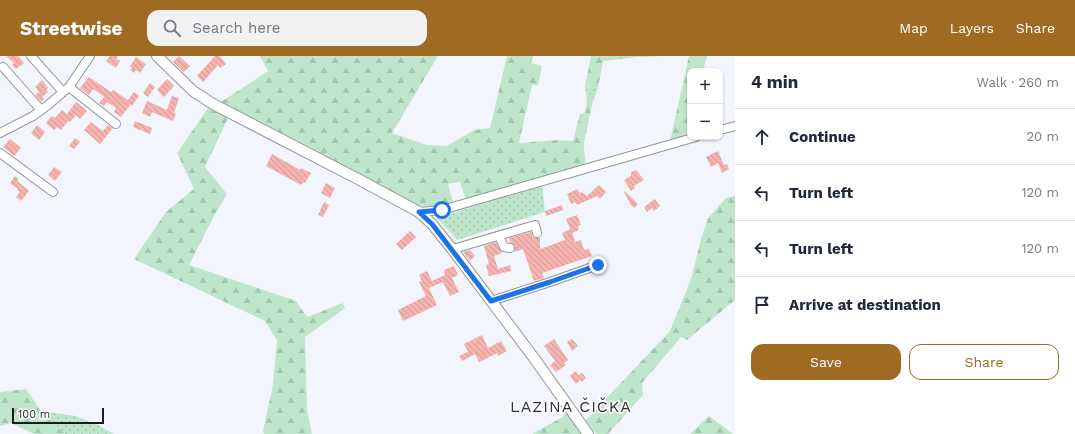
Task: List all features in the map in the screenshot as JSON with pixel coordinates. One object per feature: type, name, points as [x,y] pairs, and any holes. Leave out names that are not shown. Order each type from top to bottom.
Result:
[{"type":"main road","points":[[157,56],[194,91],[213,104],[419,212],[432,224],[453,250],[534,358],[588,434]]},
{"type":"street","points":[[31,56],[66,89],[116,124]]},
{"type":"street","points":[[0,133],[41,110],[66,89],[90,56]]},
{"type":"street","points":[[3,67],[41,110]]},
{"type":"street","points":[[723,129],[735,126]]},
{"type":"street","points":[[419,212],[442,210],[687,140]]},
{"type":"street","points":[[0,153],[53,192]]},
{"type":"street","points":[[453,250],[535,225],[536,233]]},
{"type":"street","points":[[499,236],[504,247],[510,248]]},
{"type":"street","points":[[491,301],[598,265]]},
{"type":"green space","points":[[260,56],[438,56],[392,133],[427,145],[447,146],[474,130],[490,128],[507,56],[533,56],[531,63],[542,66],[538,85],[532,85],[519,143],[557,140],[573,141],[580,114],[585,113],[587,101],[593,101],[584,142],[586,166],[466,200],[460,182],[448,184],[453,202],[435,206],[417,205],[221,102],[268,71]]},
{"type":"green space","points":[[591,56],[664,56],[603,61],[598,88],[585,86]]},
{"type":"green space","points":[[689,56],[707,56],[704,68],[687,68],[687,134],[686,138],[670,141]]},
{"type":"green space","points":[[585,86],[598,88],[593,101],[587,101]]},
{"type":"green space","points":[[208,108],[229,116],[205,167],[227,194],[189,265],[296,301],[307,317],[343,303],[345,308],[305,337],[307,410],[312,434],[264,434],[263,431],[273,385],[277,340],[265,321],[134,259],[166,212],[194,189],[177,153]]},
{"type":"green space","points":[[542,186],[545,212],[457,240],[435,216],[449,214]]},
{"type":"green space","points":[[735,196],[735,300],[687,340],[681,337],[642,383],[643,395],[608,434],[596,434],[586,420],[670,331],[691,279],[708,218],[726,198]]},
{"type":"green space","points":[[26,389],[41,411],[65,434],[34,434],[11,423],[0,426],[0,392]]},
{"type":"green space","points":[[41,411],[76,416],[100,426],[114,434],[65,434]]},
{"type":"green space","points":[[567,412],[584,434],[532,434],[561,418]]},
{"type":"green space","points":[[709,416],[733,434],[690,434]]},
{"type":"building","points":[[6,56],[18,56],[24,63],[16,69],[12,65],[14,63]]},
{"type":"building","points":[[110,56],[118,56],[116,59],[120,61],[116,68],[106,61]]},
{"type":"building","points":[[179,56],[190,66],[184,72],[173,62]]},
{"type":"building","points":[[215,56],[220,56],[226,64],[220,68],[218,65],[203,82],[197,76]]},
{"type":"building","points":[[136,57],[146,64],[140,73],[136,70],[134,73],[130,70],[132,68],[130,66]]},
{"type":"building","points":[[89,77],[111,92],[113,90],[128,100],[134,92],[139,96],[121,117],[114,112],[116,108],[107,102],[104,106],[99,103],[104,97],[93,89],[89,95],[80,88]]},
{"type":"building","points":[[167,79],[174,86],[164,97],[157,90]]},
{"type":"building","points":[[42,80],[48,88],[46,90],[48,92],[42,97],[44,99],[41,102],[35,95],[39,92],[35,87]]},
{"type":"building","points":[[150,83],[155,87],[148,97],[143,93]]},
{"type":"building","points":[[172,96],[179,98],[173,121],[152,112],[150,117],[142,113],[147,101],[167,110]]},
{"type":"building","points":[[76,102],[87,111],[80,119],[76,115],[70,122],[68,121],[61,130],[57,127],[54,130],[46,123],[52,116],[55,118],[62,110],[67,114]]},
{"type":"building","points":[[135,121],[152,128],[150,134],[133,127]]},
{"type":"building","points":[[91,122],[103,131],[108,125],[113,128],[100,144],[84,130]]},
{"type":"building","points":[[37,125],[45,132],[39,140],[31,133]]},
{"type":"building","points":[[75,138],[80,142],[74,149],[69,146]]},
{"type":"building","points":[[10,139],[21,148],[14,156],[3,147]]},
{"type":"building","points":[[718,151],[724,165],[727,164],[729,169],[722,173],[718,163],[711,167],[706,157]]},
{"type":"building","points":[[272,154],[300,170],[301,168],[311,173],[305,183],[303,182],[301,185],[266,166]]},
{"type":"building","points":[[54,167],[62,172],[55,181],[48,175]]},
{"type":"building","points":[[636,170],[644,180],[634,186],[635,188],[631,191],[624,180],[631,176],[631,172]]},
{"type":"building","points":[[15,176],[19,179],[17,181],[29,191],[21,201],[16,197],[20,192],[10,183]]},
{"type":"building","points":[[326,183],[335,188],[330,198],[321,193]]},
{"type":"building","points":[[599,185],[606,192],[600,199],[597,196],[577,205],[575,202],[571,204],[567,194],[577,189],[580,193],[582,192],[587,196]]},
{"type":"building","points":[[625,191],[638,204],[634,208],[629,203],[624,192]]},
{"type":"building","points":[[655,199],[660,206],[654,211],[652,208],[647,212],[644,207]]},
{"type":"building","points":[[324,202],[329,205],[323,217],[318,215]]},
{"type":"building","points":[[562,205],[563,210],[546,216],[545,211]]},
{"type":"building","points":[[577,215],[581,225],[578,226],[579,230],[572,233],[566,219]]},
{"type":"building","points":[[571,229],[575,242],[581,240],[584,250],[589,249],[592,256],[542,273],[544,278],[534,281],[523,249],[514,252],[515,246],[510,242],[509,238],[531,232],[533,237],[540,238],[540,249],[565,240],[562,233]]},
{"type":"building","points":[[410,231],[416,237],[402,250],[396,244]]},
{"type":"building","points":[[496,242],[502,253],[494,256],[498,269],[510,265],[511,271],[489,276],[486,265],[489,264],[484,246]]},
{"type":"building","points":[[470,250],[475,256],[470,261],[463,252]]},
{"type":"building","points":[[454,266],[458,275],[452,278],[459,292],[450,296],[443,282],[429,288],[437,305],[403,321],[398,310],[426,296],[419,282],[422,281],[419,275],[427,271],[432,281],[445,275],[444,270]]},
{"type":"building","points":[[482,335],[488,348],[501,341],[507,351],[498,356],[497,353],[479,362],[475,354],[462,361],[459,356],[468,352],[464,344]]},
{"type":"building","points":[[554,339],[568,360],[564,363],[566,365],[556,372],[550,365],[555,361],[544,346]]},
{"type":"building","points":[[572,339],[578,346],[572,351],[567,342]]},
{"type":"building","points":[[576,371],[578,375],[582,373],[586,378],[582,382],[580,380],[576,384],[570,376]]},
{"type":"district","name":"LAZINA ČIČKA","points":[[571,406]]},
{"type":"route","points":[[442,210],[419,212],[432,224],[452,248],[491,301],[598,265]]}]
